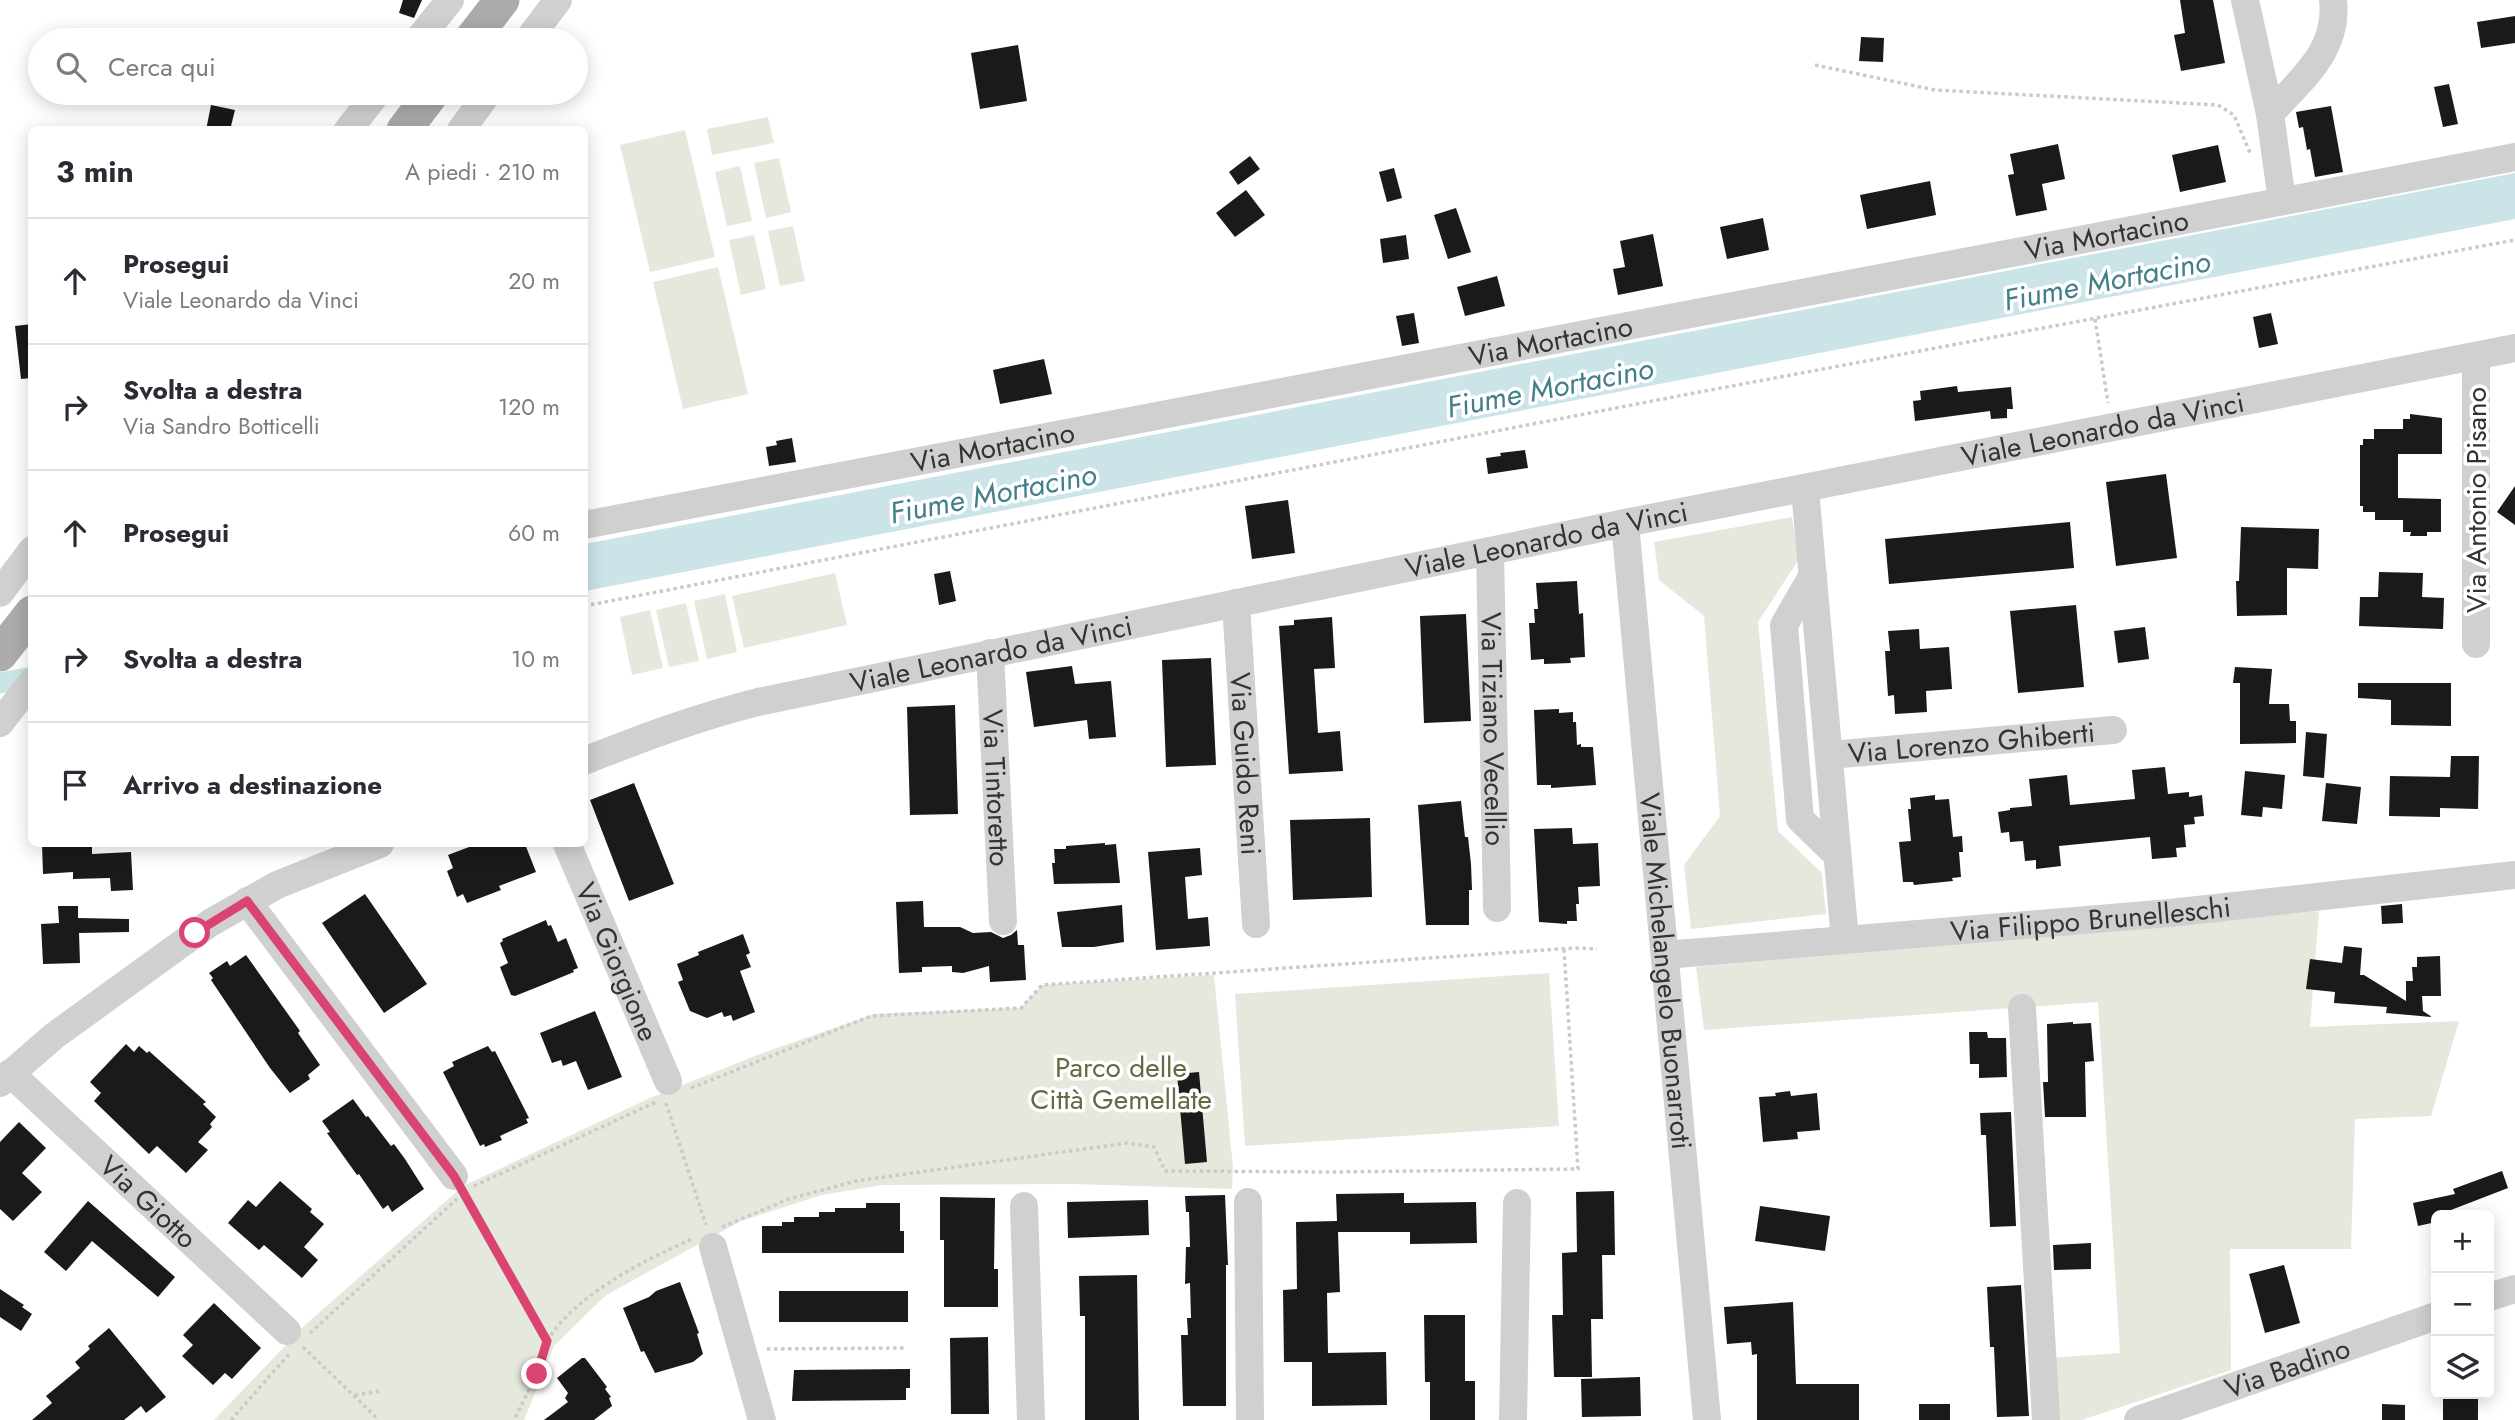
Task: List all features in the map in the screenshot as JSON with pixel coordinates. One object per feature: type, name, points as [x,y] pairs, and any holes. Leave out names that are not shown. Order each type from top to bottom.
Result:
[{"type":"main road","points":[[480,28],[502,0]]},
{"type":"main road","points":[[407,126],[423,105]]},
{"type":"main road","points":[[4,649],[28,618]]},
{"type":"street","points":[[428,28],[450,0]]},
{"type":"street","points":[[537,28],[558,0]]},
{"type":"street","points":[[2245,0],[2270,114],[2282,201]]},
{"type":"street","points":[[2270,114],[2316,62],[2327,45],[2333,28],[2333,0]]},
{"type":"street","points":[[351,126],[368,105]]},
{"type":"street","points":[[464,126],[479,105]]},
{"type":"street","name":"Via Mortacino","points":[[588,524],[2515,156]]},
{"type":"street","name":"Viale Leonardo da Vinci","points":[[588,759],[700,717],[758,702],[1625,523],[2515,348]]},
{"type":"street","name":"Via Antonio Pisano","points":[[2476,356],[2476,644]]},
{"type":"street","name":"Via Lorenzo Ghiberti","points":[[1805,488],[1845,940]]},
{"type":"street","name":"Viale Michelangelo Buonarroti","points":[[1625,523],[1707,1420]]},
{"type":"street","name":"Via Tiziano Vecellio","points":[[1490,551],[1497,908]]},
{"type":"street","points":[[0,593],[28,555]]},
{"type":"street","points":[[1813,575],[1784,625],[1800,819],[1838,855]]},
{"type":"street","name":"Via Guido Reni","points":[[1236,603],[1256,924]]},
{"type":"street","name":"Via Tintoretto","points":[[990,653],[1003,922]]},
{"type":"street","points":[[7,714],[28,687]]},
{"type":"street","name":"Via Lorenzo Ghiberti","points":[[1830,755],[2113,730]]},
{"type":"street","points":[[5,1078],[67,1026],[210,923],[292,879],[372,847]]},
{"type":"street","name":"Via Giorgione","points":[[567,847],[679,1084]]},
{"type":"street","name":"Via Filippo Brunelleschi","points":[[1665,955],[2171,913],[2515,875]]},
{"type":"street","points":[[247,901],[459,1185]]},
{"type":"street","points":[[2022,1008],[2046,1420]]},
{"type":"street","name":"Via Giotto","points":[[5,1078],[293,1337]]},
{"type":"street","points":[[1248,1202],[1250,1420]]},
{"type":"street","points":[[1513,1420],[1517,1203]]},
{"type":"street","points":[[1024,1206],[1031,1420]]},
{"type":"street","points":[[711,1240],[762,1420]]},
{"type":"street","points":[[2494,1295],[2515,1289]]},
{"type":"street","name":"Via Badino","points":[[2138,1420],[2431,1318]]},
{"type":"path","points":[[1815,65],[1903,85],[1953,91],[2218,105],[2234,115],[2251,155]]},
{"type":"path","points":[[588,605],[2515,240]]},
{"type":"path","points":[[2095,318],[2112,428]]},
{"type":"path","points":[[514,1420],[537,1374],[547,1341],[555,1327],[604,1284],[711,1240],[789,1199],[856,1181],[1127,1143],[1154,1147],[1165,1171],[1578,1169],[1564,949]]},
{"type":"path","points":[[679,1084],[871,1016],[1021,1008],[1042,985],[1564,949],[1597,949]]},
{"type":"path","points":[[459,1185],[468,1189],[665,1098],[711,1240]]},
{"type":"path","points":[[231,1420],[293,1337],[459,1185]]},
{"type":"path","points":[[459,1185],[547,1341]]},
{"type":"path","points":[[293,1337],[379,1420]]},
{"type":"path","points":[[742,1350],[904,1348]]},
{"type":"path","points":[[354,1395],[381,1391]]},
{"type":"green space","points":[[768,117],[774,143],[712,155],[707,129]]},
{"type":"green space","points":[[685,130],[715,257],[650,272],[620,145]]},
{"type":"green space","points":[[779,158],[791,212],[766,218],[754,163]]},
{"type":"green space","points":[[740,166],[752,221],[727,226],[715,172]]},
{"type":"green space","points":[[793,226],[805,281],[780,286],[768,231]]},
{"type":"green space","points":[[754,235],[766,289],[741,295],[729,240]]},
{"type":"green space","points":[[718,267],[748,394],[683,409],[653,282]]},
{"type":"green space","points":[[1792,517],[1799,559],[1758,622],[1778,831],[1822,873],[1826,914],[1691,929],[1684,865],[1720,816],[1704,616],[1659,580],[1654,542]]},
{"type":"green space","points":[[835,573],[847,625],[744,648],[732,596]]},
{"type":"green space","points":[[725,594],[737,652],[707,659],[694,601]]},
{"type":"green space","points":[[686,603],[699,661],[669,667],[656,610]]},
{"type":"green space","points":[[650,610],[663,668],[632,675],[620,617]]},
{"type":"green space","points":[[2319,911],[2310,1027],[2459,1021],[2431,1116],[2355,1119],[2351,1249],[2230,1249],[2231,1370],[2082,1420],[2055,1420],[2049,1358],[2120,1353],[2098,1002],[1704,1030],[1696,967]]},
{"type":"green space","points":[[1549,973],[1559,1126],[1245,1146],[1235,994]]},
{"type":"green space","name":"Parco delle Città Gemellate","points":[[1214,975],[1233,1167],[1232,1189],[1073,1184],[883,1185],[822,1195],[741,1221],[606,1295],[554,1346],[524,1420],[214,1420],[305,1325],[463,1186],[650,1098],[760,1054],[874,1014],[1020,1008],[1042,985]]},
{"type":"water","points":[[2515,173],[2515,219],[588,590],[588,543]]},
{"type":"building","points":[[403,0],[422,0],[414,18],[399,13]]},
{"type":"building","points":[[2180,0],[2213,0],[2225,63],[2181,71],[2174,35],[2185,33]]},
{"type":"building","points":[[2515,16],[2515,43],[2481,48],[2477,22]]},
{"type":"building","points":[[1861,37],[1884,38],[1883,62],[1859,61]]},
{"type":"building","points":[[1018,45],[1027,101],[980,109],[971,53]]},
{"type":"building","points":[[2449,84],[2458,124],[2443,127],[2434,87]]},
{"type":"building","points":[[211,105],[235,110],[231,126],[207,126]]},
{"type":"building","points":[[2331,106],[2343,172],[2315,177],[2310,149],[2307,150],[2303,127],[2299,128],[2296,112]]},
{"type":"building","points":[[2058,144],[2065,179],[2042,184],[2047,210],[2016,216],[2008,175],[2014,174],[2010,154]]},
{"type":"building","points":[[2218,145],[2226,182],[2180,192],[2172,155]]},
{"type":"building","points":[[1250,156],[1260,169],[1238,185],[1229,172]]},
{"type":"building","points":[[1394,168],[1402,198],[1387,202],[1379,172]]},
{"type":"building","points":[[1930,181],[1936,215],[1867,229],[1860,195]]},
{"type":"building","points":[[1246,190],[1265,215],[1235,237],[1216,213]]},
{"type":"building","points":[[1456,208],[1471,252],[1448,259],[1434,215]]},
{"type":"building","points":[[1763,218],[1769,250],[1727,259],[1720,227]]},
{"type":"building","points":[[1653,234],[1663,286],[1618,295],[1613,269],[1625,267],[1620,241]]},
{"type":"building","points":[[1406,235],[1409,259],[1383,263],[1380,239]]},
{"type":"building","points":[[1497,276],[1505,306],[1465,316],[1457,287]]},
{"type":"building","points":[[1414,313],[1419,343],[1402,346],[1396,316]]},
{"type":"building","points":[[2271,313],[2278,344],[2259,348],[2253,317]]},
{"type":"building","points":[[28,324],[28,378],[21,379],[15,326]]},
{"type":"building","points":[[1044,359],[1052,394],[1000,404],[993,370]]},
{"type":"building","points":[[1957,386],[1958,392],[2011,387],[2013,409],[2007,409],[2007,418],[1991,419],[1990,411],[1915,421],[1913,401],[1921,400],[1920,391]]},
{"type":"building","points":[[2410,414],[2442,418],[2442,454],[2398,454],[2398,498],[2441,499],[2441,532],[2427,532],[2427,536],[2410,536],[2411,532],[2403,532],[2403,520],[2375,520],[2375,512],[2363,512],[2363,506],[2360,506],[2360,445],[2363,445],[2363,439],[2374,439],[2374,429],[2403,429],[2403,419],[2410,419]]},
{"type":"building","points":[[792,438],[796,462],[769,466],[766,447],[777,445],[776,441]]},
{"type":"building","points":[[1525,450],[1528,468],[1488,474],[1486,458]]},
{"type":"building","points":[[2166,474],[2177,558],[2116,566],[2106,482]]},
{"type":"building","points":[[2515,486],[2515,525],[2497,512]]},
{"type":"building","points":[[1288,500],[1295,553],[1252,559],[1245,506]]},
{"type":"building","points":[[2070,522],[2074,568],[1889,584],[1885,539]]},
{"type":"building","points":[[2241,527],[2319,529],[2318,569],[2287,568],[2287,615],[2237,616],[2236,581],[2239,581]]},
{"type":"building","points":[[950,571],[956,601],[939,605],[934,574]]},
{"type":"building","points":[[2379,572],[2423,573],[2422,597],[2444,598],[2443,629],[2359,626],[2360,597],[2378,597]]},
{"type":"building","points":[[1577,581],[1579,614],[1583,613],[1585,657],[1570,658],[1571,663],[1544,664],[1544,659],[1531,660],[1529,623],[1535,623],[1534,609],[1538,609],[1536,583]]},
{"type":"building","points":[[2076,605],[2084,687],[2018,693],[2010,611]]},
{"type":"building","points":[[1466,614],[1471,721],[1424,723],[1420,616]]},
{"type":"building","points":[[1332,617],[1335,668],[1314,669],[1318,733],[1340,731],[1343,771],[1289,774],[1279,626],[1294,625],[1294,620]]},
{"type":"building","points":[[2145,627],[2149,659],[2118,663],[2114,631]]},
{"type":"building","points":[[1919,629],[1920,649],[1949,647],[1952,689],[1926,691],[1927,712],[1895,714],[1894,695],[1888,696],[1885,651],[1890,651],[1888,631]]},
{"type":"building","points":[[1211,658],[1216,765],[1166,767],[1162,660]]},
{"type":"building","points":[[1072,666],[1075,684],[1111,681],[1116,737],[1089,739],[1087,720],[1034,727],[1026,672]]},
{"type":"building","points":[[2235,667],[2272,669],[2269,704],[2289,704],[2290,721],[2296,721],[2296,743],[2240,744],[2240,683],[2233,683]]},
{"type":"building","points":[[2358,683],[2451,683],[2451,726],[2391,725],[2391,700],[2358,698]]},
{"type":"building","points":[[955,705],[958,814],[910,815],[907,707]]},
{"type":"building","points":[[1559,709],[1559,713],[1573,712],[1577,745],[1593,747],[1596,785],[1551,788],[1551,785],[1537,785],[1534,710]]},
{"type":"building","points":[[2306,732],[2327,734],[2324,778],[2303,776]]},
{"type":"building","points":[[2451,756],[2479,756],[2478,809],[2440,808],[2440,817],[2389,816],[2390,776],[2450,777]]},
{"type":"building","points":[[2165,767],[2168,794],[2189,792],[2189,797],[2202,795],[2204,816],[2194,817],[2195,824],[2184,825],[2186,847],[2176,848],[2177,857],[2152,859],[2150,837],[2059,846],[2061,866],[2036,869],[2036,860],[2025,861],[2023,841],[2010,842],[2009,832],[2001,833],[1998,812],[2032,806],[2029,779],[2067,775],[2070,805],[2135,799],[2132,770]]},
{"type":"building","points":[[2245,771],[2285,775],[2282,809],[2263,807],[2262,817],[2241,815]]},
{"type":"building","points":[[634,783],[674,884],[629,901],[590,800]]},
{"type":"building","points":[[2326,783],[2361,787],[2357,824],[2322,821]]},
{"type":"building","points":[[1935,795],[1935,800],[1949,799],[1953,837],[1962,836],[1963,852],[1959,852],[1961,877],[1952,878],[1953,881],[1914,885],[1913,882],[1903,882],[1899,842],[1911,841],[1908,809],[1911,809],[1910,798]]},
{"type":"building","points":[[1461,801],[1471,864],[1469,925],[1426,925],[1418,805]]},
{"type":"building","points":[[1370,818],[1372,897],[1293,900],[1290,820]]},
{"type":"building","points":[[1572,828],[1573,844],[1598,843],[1600,886],[1578,887],[1577,921],[1567,921],[1567,924],[1539,922],[1534,829]]},
{"type":"building","points":[[1116,844],[1120,883],[1054,884],[1054,849]]},
{"type":"building","points":[[42,847],[92,847],[92,854],[131,852],[133,890],[111,891],[110,878],[73,879],[73,872],[43,874]]},
{"type":"building","points":[[469,847],[526,847],[536,872],[499,886],[501,890],[467,903],[463,894],[457,897],[447,871],[453,868],[448,855]]},
{"type":"building","points":[[1200,848],[1202,875],[1185,877],[1188,919],[1208,917],[1210,946],[1156,950],[1148,852]]},
{"type":"building","points":[[365,894],[427,984],[384,1013],[322,923]]},
{"type":"building","points":[[923,901],[924,927],[960,927],[973,933],[991,932],[1003,938],[1017,930],[1018,945],[1024,945],[1026,980],[990,982],[989,966],[963,973],[952,972],[952,966],[922,967],[922,972],[899,973],[896,902]]},
{"type":"building","points":[[2402,904],[2403,923],[2382,924],[2381,906]]},
{"type":"building","points":[[1122,905],[1124,942],[1094,947],[1062,947],[1057,912]]},
{"type":"building","points":[[58,906],[78,906],[78,918],[129,919],[129,932],[79,933],[80,963],[43,964],[41,924],[59,923]]},
{"type":"building","points":[[546,920],[558,942],[566,938],[578,968],[540,986],[515,996],[511,995],[500,967],[508,963],[500,943],[502,939]]},
{"type":"building","points":[[743,934],[750,953],[746,955],[751,967],[740,971],[755,1012],[733,1021],[731,1015],[724,1017],[722,1012],[707,1018],[690,1011],[678,982],[683,980],[677,964],[699,955],[698,952]]},
{"type":"building","points":[[2344,946],[2362,948],[2360,975],[2406,1001],[2406,981],[2413,981],[2412,967],[2417,967],[2417,957],[2440,956],[2441,996],[2422,996],[2423,1011],[2432,1017],[2386,1013],[2387,1007],[2334,1003],[2335,992],[2306,989],[2310,959],[2342,963]]},
{"type":"building","points":[[246,955],[300,1031],[298,1033],[320,1065],[308,1075],[310,1079],[290,1093],[211,980],[213,978],[209,973],[227,961],[230,966]]},
{"type":"building","points":[[595,1011],[622,1077],[588,1090],[576,1061],[563,1066],[561,1060],[552,1063],[540,1033]]},
{"type":"building","points":[[2091,1023],[2094,1061],[2085,1062],[2086,1117],[2045,1117],[2043,1082],[2048,1082],[2047,1024]]},
{"type":"building","points":[[1969,1032],[1987,1032],[1988,1038],[2006,1038],[2007,1077],[1979,1078],[1979,1064],[1970,1064]]},
{"type":"building","points":[[126,1044],[134,1052],[139,1046],[147,1053],[149,1051],[206,1102],[203,1104],[216,1117],[210,1124],[212,1127],[198,1142],[208,1150],[186,1173],[157,1146],[149,1154],[94,1101],[101,1093],[90,1082]]},
{"type":"building","points":[[488,1046],[492,1052],[495,1051],[529,1118],[526,1119],[528,1123],[500,1136],[502,1140],[485,1147],[484,1144],[480,1146],[443,1072],[454,1066],[452,1062]]},
{"type":"building","points":[[1199,1072],[1207,1162],[1185,1164],[1177,1074]]},
{"type":"building","points":[[1790,1091],[1791,1096],[1817,1093],[1820,1130],[1797,1132],[1798,1139],[1763,1142],[1759,1097],[1776,1096],[1775,1093]]},
{"type":"building","points":[[353,1099],[391,1146],[394,1144],[424,1189],[392,1212],[388,1205],[383,1209],[327,1133],[330,1132],[322,1121]]},
{"type":"building","points":[[2011,1112],[2016,1226],[1990,1227],[1986,1135],[1981,1135],[1980,1113]]},
{"type":"building","points":[[19,1122],[46,1148],[22,1173],[42,1192],[13,1221],[0,1209],[0,1142]]},
{"type":"building","points":[[2502,1171],[2508,1188],[2451,1210],[2431,1210],[2431,1223],[2418,1226],[2413,1203],[2455,1194],[2453,1189]]},
{"type":"building","points":[[280,1181],[312,1209],[310,1212],[324,1224],[304,1247],[318,1260],[302,1278],[264,1245],[259,1250],[228,1223],[248,1200],[256,1207]]},
{"type":"building","points":[[1614,1191],[1615,1255],[1602,1255],[1603,1319],[1591,1319],[1592,1377],[1554,1377],[1552,1315],[1563,1315],[1562,1253],[1577,1252],[1576,1192]]},
{"type":"building","points":[[1404,1193],[1404,1203],[1476,1202],[1477,1243],[1410,1244],[1410,1232],[1338,1232],[1340,1292],[1327,1293],[1328,1353],[1386,1352],[1387,1405],[1312,1406],[1312,1362],[1284,1362],[1283,1290],[1297,1289],[1296,1222],[1337,1221],[1336,1194]]},
{"type":"building","points":[[1225,1195],[1228,1265],[1226,1406],[1183,1406],[1181,1335],[1188,1335],[1187,1318],[1191,1318],[1190,1283],[1185,1284],[1186,1247],[1190,1247],[1189,1212],[1186,1212],[1185,1196]]},
{"type":"building","points":[[940,1197],[995,1198],[994,1269],[998,1269],[998,1307],[944,1307],[944,1240],[940,1240]]},
{"type":"building","points":[[1148,1200],[1149,1235],[1068,1238],[1067,1202]]},
{"type":"building","points":[[88,1201],[175,1277],[158,1297],[92,1241],[66,1271],[44,1252]]},
{"type":"building","points":[[866,1203],[900,1203],[900,1231],[904,1231],[904,1253],[762,1253],[762,1226],[782,1226],[782,1222],[794,1222],[794,1217],[819,1217],[819,1212],[835,1212],[835,1208],[866,1208]]},
{"type":"building","points":[[1760,1206],[1830,1216],[1825,1251],[1755,1241]]},
{"type":"building","points":[[2091,1243],[2091,1269],[2054,1270],[2053,1245]]},
{"type":"building","points":[[2284,1265],[2300,1323],[2265,1333],[2249,1274]]},
{"type":"building","points":[[1137,1275],[1139,1420],[1085,1420],[1085,1316],[1080,1316],[1079,1276]]},
{"type":"building","points":[[680,1282],[699,1333],[697,1334],[703,1354],[693,1362],[655,1373],[644,1351],[641,1352],[623,1308]]},
{"type":"building","points":[[2021,1285],[2029,1416],[1997,1417],[1994,1347],[1990,1347],[1987,1287]]},
{"type":"building","points":[[0,1289],[24,1305],[22,1307],[32,1314],[21,1331],[0,1317]]},
{"type":"building","points":[[779,1291],[908,1291],[908,1322],[779,1322]]},
{"type":"building","points":[[1793,1302],[1796,1384],[1859,1384],[1859,1420],[1757,1420],[1757,1354],[1752,1355],[1751,1342],[1727,1344],[1724,1307]]},
{"type":"building","points":[[214,1303],[261,1348],[232,1379],[225,1373],[213,1385],[182,1356],[193,1345],[183,1335]]},
{"type":"building","points":[[1424,1315],[1465,1315],[1465,1381],[1475,1381],[1475,1420],[1430,1420],[1430,1382],[1425,1382]]},
{"type":"building","points":[[109,1328],[166,1397],[146,1413],[141,1406],[124,1420],[32,1420],[52,1403],[46,1396],[80,1368],[75,1362],[90,1349],[88,1346]]},
{"type":"building","points":[[988,1337],[989,1414],[951,1414],[950,1338]]},
{"type":"building","points":[[585,1358],[607,1387],[605,1389],[611,1397],[612,1406],[594,1420],[544,1420],[568,1402],[565,1398],[568,1393],[557,1378]]},
{"type":"building","points":[[910,1369],[910,1388],[906,1388],[906,1400],[792,1401],[794,1370]]},
{"type":"building","points":[[1640,1377],[1641,1416],[1582,1417],[1581,1379]]},
{"type":"building","points":[[2443,1399],[2478,1399],[2478,1420],[2443,1420]]},
{"type":"building","points":[[1919,1404],[1950,1404],[1950,1420],[1919,1420]]},
{"type":"building","points":[[2382,1404],[2405,1405],[2405,1420],[2382,1420]]},
{"type":"waterway","name":"Fiume Mortacino","points":[[0,683],[28,678]]},
{"type":"route","points":[[195,933],[247,901],[454,1176],[547,1341],[537,1374]]}]
